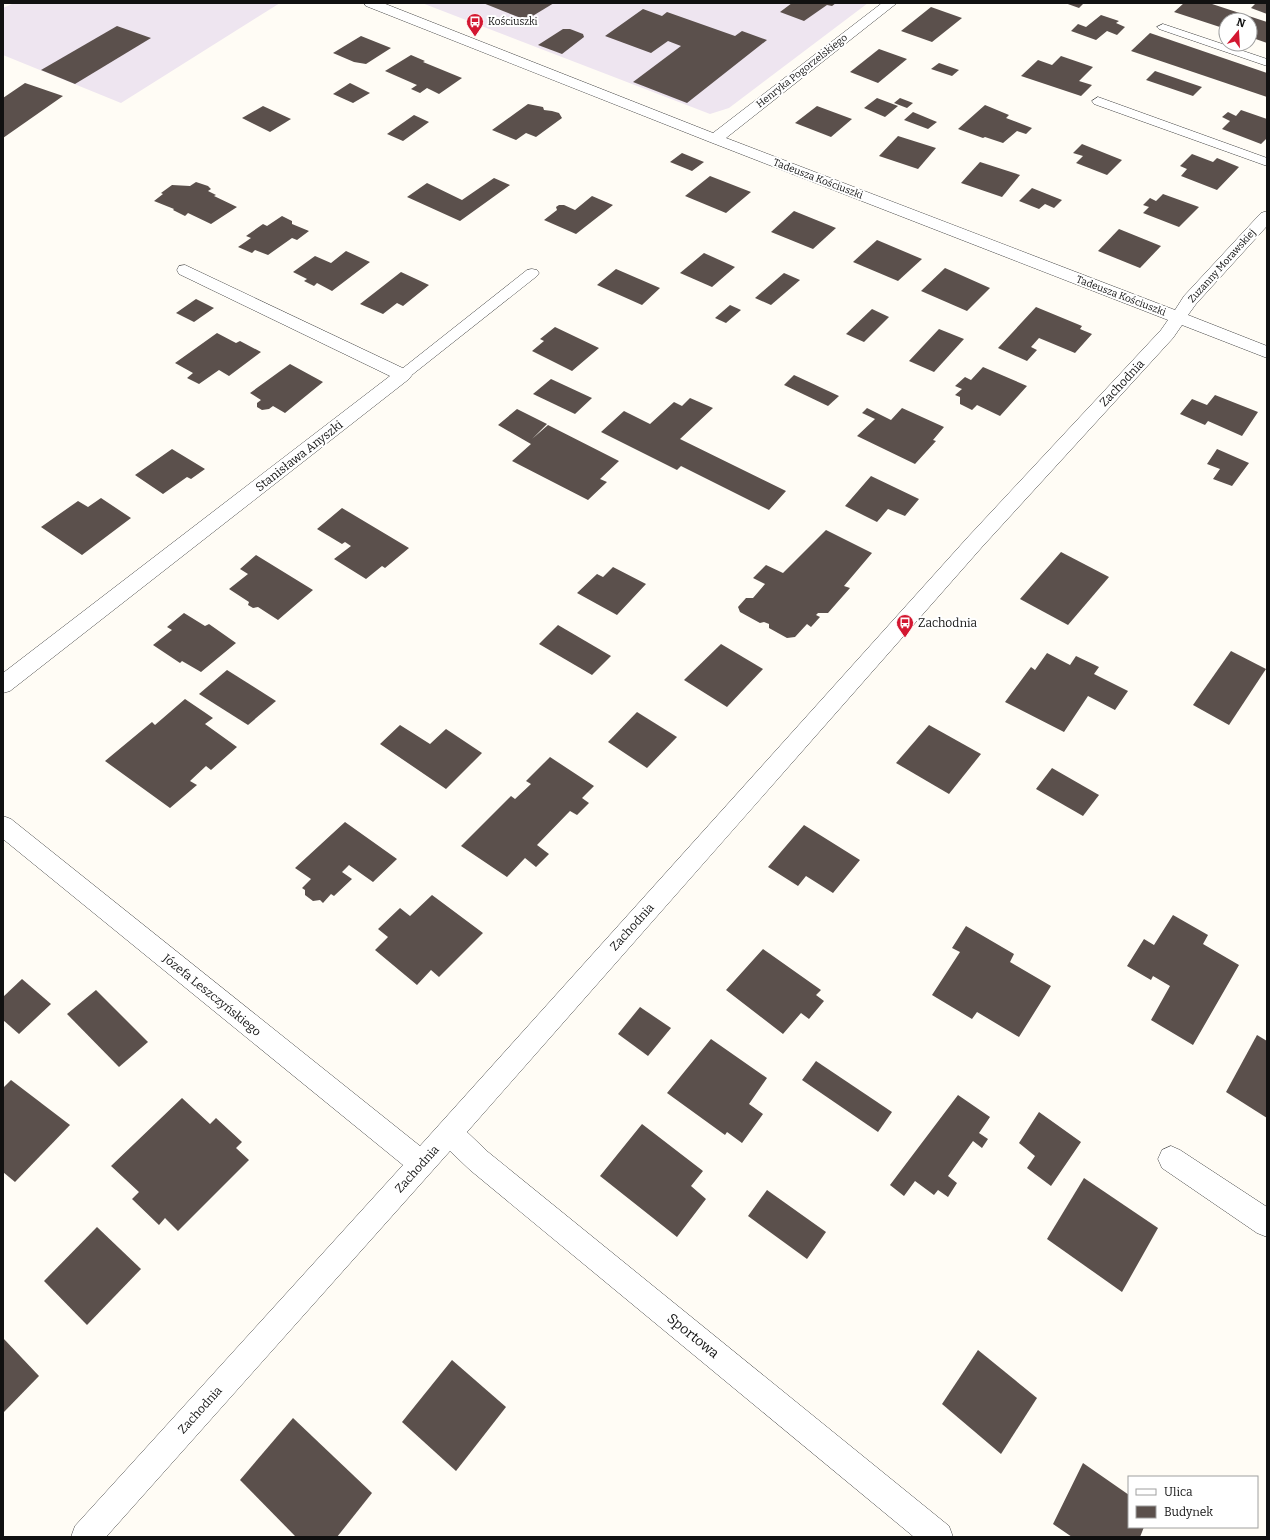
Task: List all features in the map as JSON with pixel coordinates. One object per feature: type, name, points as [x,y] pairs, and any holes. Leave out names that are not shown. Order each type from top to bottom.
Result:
[{"type":"street","name":"Tadeusza Kościuszki","points":[[371,3],[715,139],[1267,352]]},
{"type":"street","name":"Henryka Pogorzelskiego","points":[[715,139],[890,3]]},
{"type":"street","name":"Zuzanny Morawskiej","points":[[1179,318],[1190,300],[1267,216]]},
{"type":"street","points":[[185,270],[403,375]]},
{"type":"street","name":"Zachodnia","points":[[86,1537],[422,1164],[960,560],[1167,334],[1179,318]]},
{"type":"street","name":"Stanisława Anyszki","points":[[3,685],[403,375]]},
{"type":"street","name":"Józefa Leszczyńskiego","points":[[3,826],[422,1164]]},
{"type":"street","name":"Sportowa","points":[[449,1133],[480,1161],[938,1537]]},
{"type":"street","points":[[1171,1159],[1267,1223]]},
{"type":"lane","points":[[1163,27],[1267,63]]},
{"type":"lane","points":[[1098,101],[1267,162]]},
{"type":"lane","points":[[403,375],[532,272]]},
{"type":"shaded area","points":[[14,3],[280,3],[121,103],[3,55],[3,8]]},
{"type":"shaded area","points":[[422,3],[868,3],[729,108],[710,114]]},
{"type":"building","points":[[483,3],[554,3],[526,20]]},
{"type":"building","points":[[792,3],[836,3],[832,6],[827,5],[804,21],[780,12]]},
{"type":"building","points":[[1065,3],[1084,3],[1079,8]]},
{"type":"building","points":[[1184,3],[1209,3],[1236,12],[1218,12],[1218,26],[1174,12]]},
{"type":"building","points":[[1256,3],[1267,3],[1267,14],[1251,8]]},
{"type":"building","points":[[931,7],[962,18],[932,42],[901,31]]},
{"type":"building","points":[[643,9],[662,16],[667,12],[735,36],[742,31],[767,40],[687,103],[633,82],[681,46],[668,41],[651,53],[605,36]]},
{"type":"building","points":[[1101,15],[1119,21],[1116,23],[1125,27],[1117,35],[1107,31],[1096,40],[1071,31],[1078,24],[1086,27]]},
{"type":"building","points":[[1258,19],[1267,22],[1267,43],[1258,40]]},
{"type":"building","points":[[117,26],[151,38],[75,84],[41,70]]},
{"type":"building","points":[[563,29],[570,29],[583,34],[584,37],[562,54],[538,45]]},
{"type":"building","points":[[1150,33],[1267,73],[1267,97],[1131,51]]},
{"type":"building","points":[[361,36],[391,48],[366,64],[354,62],[333,53]]},
{"type":"building","points":[[879,49],[907,59],[878,83],[850,72]]},
{"type":"building","points":[[411,55],[425,61],[423,62],[462,78],[439,94],[427,88],[420,93],[411,89],[417,85],[385,71]]},
{"type":"building","points":[[1061,56],[1093,67],[1079,81],[1092,85],[1081,96],[1021,76],[1038,60],[1052,65]]},
{"type":"building","points":[[939,63],[959,70],[952,76],[931,69]]},
{"type":"building","points":[[1155,71],[1202,87],[1193,96],[1146,80]]},
{"type":"building","points":[[25,83],[63,96],[3,138],[3,98]]},
{"type":"building","points":[[350,83],[370,93],[353,103],[333,94]]},
{"type":"building","points":[[877,98],[898,106],[885,117],[864,108]]},
{"type":"building","points":[[900,98],[913,103],[907,108],[894,103]]},
{"type":"building","points":[[528,104],[543,107],[544,110],[559,113],[562,118],[536,137],[526,133],[516,140],[492,130]]},
{"type":"building","points":[[985,105],[1009,115],[1006,118],[1032,128],[1026,134],[1017,131],[1003,143],[958,129]]},
{"type":"building","points":[[263,106],[291,119],[270,132],[242,118]]},
{"type":"building","points":[[817,106],[852,119],[831,137],[795,123]]},
{"type":"building","points":[[1241,110],[1267,119],[1267,138],[1261,144],[1222,129],[1230,121],[1222,117],[1228,112],[1236,116]]},
{"type":"building","points":[[913,112],[937,122],[928,129],[904,120]]},
{"type":"building","points":[[414,115],[429,122],[403,141],[387,134]]},
{"type":"building","points":[[898,136],[936,148],[918,169],[879,156]]},
{"type":"building","points":[[1082,144],[1122,160],[1107,175],[1076,163],[1083,156],[1073,153]]},
{"type":"building","points":[[682,153],[704,162],[692,171],[670,162]]},
{"type":"building","points":[[1192,154],[1213,162],[1217,158],[1239,167],[1217,190],[1181,176],[1187,169],[1180,166]]},
{"type":"building","points":[[980,162],[1020,175],[1002,197],[961,183]]},
{"type":"building","points":[[710,176],[751,192],[726,213],[685,196]]},
{"type":"building","points":[[494,178],[510,185],[460,221],[407,197],[427,183],[462,200]]},
{"type":"building","points":[[196,182],[208,186],[211,189],[208,191],[216,195],[214,196],[237,207],[211,224],[188,213],[185,216],[173,210],[174,209],[154,201],[163,194],[161,193],[172,185],[190,186]]},
{"type":"building","points":[[1032,188],[1062,200],[1054,208],[1045,204],[1039,209],[1019,201]]},
{"type":"building","points":[[1163,194],[1199,207],[1179,227],[1143,213],[1149,207],[1143,205],[1150,198],[1156,201]]},
{"type":"building","points":[[592,196],[613,205],[576,234],[544,220],[557,210],[556,207],[559,205],[564,205],[575,210]]},
{"type":"building","points":[[794,211],[836,228],[813,249],[771,232]]},
{"type":"building","points":[[282,216],[292,221],[292,224],[309,231],[297,240],[292,238],[268,255],[255,250],[252,253],[238,247],[251,238],[246,236],[263,224],[267,226]]},
{"type":"building","points":[[1119,229],[1161,246],[1140,268],[1098,251]]},
{"type":"building","points":[[877,240],[922,259],[898,281],[853,262]]},
{"type":"building","points":[[346,251],[370,262],[332,291],[317,283],[314,286],[304,281],[307,279],[293,272],[315,256],[331,263]]},
{"type":"building","points":[[704,253],[735,267],[712,287],[680,273]]},
{"type":"building","points":[[945,268],[990,288],[967,311],[921,291]]},
{"type":"building","points":[[616,269],[660,288],[642,305],[597,285]]},
{"type":"building","points":[[401,272],[429,285],[403,306],[397,303],[383,314],[360,304]]},
{"type":"building","points":[[784,273],[800,280],[771,305],[755,298]]},
{"type":"building","points":[[196,299],[214,308],[194,322],[176,313]]},
{"type":"building","points":[[730,305],[741,310],[726,323],[715,318]]},
{"type":"building","points":[[1036,307],[1082,326],[1080,329],[1092,334],[1075,353],[1039,338],[1031,347],[1037,350],[1027,361],[998,348]]},
{"type":"building","points":[[872,309],[889,317],[864,342],[846,334]]},
{"type":"building","points":[[555,327],[599,348],[572,371],[532,351],[544,341],[540,339]]},
{"type":"building","points":[[939,329],[964,339],[934,372],[909,361]]},
{"type":"building","points":[[217,333],[236,343],[240,341],[261,352],[229,376],[219,370],[199,384],[187,378],[193,373],[175,363]]},
{"type":"building","points":[[290,364],[323,382],[285,413],[273,406],[269,409],[262,410],[257,407],[257,403],[261,400],[250,393]]},
{"type":"building","points":[[983,367],[1027,386],[1000,416],[977,405],[972,410],[960,404],[960,397],[955,395],[962,389],[955,386],[965,377],[971,380]]},
{"type":"building","points":[[794,375],[839,396],[828,406],[784,385]]},
{"type":"building","points":[[551,379],[592,398],[575,414],[533,394]]},
{"type":"building","points":[[1215,395],[1258,412],[1242,436],[1208,421],[1205,425],[1180,414],[1192,399],[1207,405]]},
{"type":"building","points":[[690,398],[713,408],[680,439],[786,491],[769,510],[681,466],[677,470],[601,432],[624,411],[650,424],[674,402],[682,406]]},
{"type":"building","points":[[867,408],[891,420],[902,408],[944,427],[933,440],[936,441],[915,464],[857,436],[875,419],[862,413]]},
{"type":"building","points":[[517,409],[547,424],[532,439],[548,425],[619,461],[600,479],[607,482],[588,500],[512,461],[531,444],[498,425]]},
{"type":"building","points":[[172,449],[205,469],[191,479],[187,477],[163,494],[135,475]]},
{"type":"building","points":[[1217,449],[1249,463],[1232,486],[1213,479],[1220,469],[1207,464]]},
{"type":"building","points":[[871,476],[919,499],[905,516],[888,509],[877,522],[845,506]]},
{"type":"building","points":[[101,498],[131,518],[82,555],[41,527],[78,501],[88,507]]},
{"type":"building","points":[[342,508],[409,548],[385,568],[382,566],[366,579],[334,559],[351,546],[345,542],[342,544],[317,529]]},
{"type":"building","points":[[826,530],[872,553],[844,586],[850,588],[828,613],[818,613],[816,615],[820,617],[811,627],[807,624],[795,637],[787,638],[769,628],[769,624],[764,622],[760,623],[740,612],[738,607],[746,598],[753,598],[765,584],[753,578],[766,565],[783,573]]},
{"type":"building","points":[[1061,552],[1109,577],[1068,625],[1020,599]]},
{"type":"building","points":[[256,555],[313,590],[278,620],[258,607],[253,608],[248,605],[249,602],[229,589],[248,574],[240,569]]},
{"type":"building","points":[[613,567],[646,584],[617,615],[577,593],[597,574],[603,577]]},
{"type":"building","points":[[184,613],[205,626],[209,624],[236,643],[201,672],[182,661],[180,663],[153,645],[172,630],[167,627]]},
{"type":"building","points":[[558,625],[611,656],[592,675],[539,644]]},
{"type":"building","points":[[721,644],[763,669],[727,707],[684,680]]},
{"type":"building","points":[[1231,651],[1266,669],[1229,725],[1193,705]]},
{"type":"building","points":[[1047,653],[1070,665],[1076,656],[1099,667],[1094,674],[1128,691],[1115,710],[1088,696],[1064,732],[1005,702],[1031,667],[1035,670]]},
{"type":"building","points":[[227,670],[276,701],[248,725],[199,694]]},
{"type":"building","points":[[185,699],[213,718],[205,724],[237,747],[211,770],[206,766],[190,781],[197,785],[170,808],[105,761],[152,722],[155,725]]},
{"type":"building","points":[[637,712],[677,737],[647,768],[608,742]]},
{"type":"building","points":[[400,725],[430,744],[446,729],[482,753],[446,789],[380,744]]},
{"type":"building","points":[[929,725],[981,754],[949,794],[896,763]]},
{"type":"building","points":[[550,757],[594,786],[582,798],[589,803],[577,815],[570,811],[537,845],[549,854],[536,867],[525,858],[507,877],[461,846],[511,796],[515,799],[531,784],[526,781]]},
{"type":"building","points":[[1052,768],[1099,795],[1083,816],[1036,789]]},
{"type":"building","points":[[345,822],[397,859],[373,882],[349,865],[342,872],[352,879],[334,896],[331,894],[323,903],[320,900],[313,901],[305,895],[305,890],[302,888],[311,879],[295,868]]},
{"type":"building","points":[[804,825],[860,860],[833,893],[806,876],[798,886],[768,867]]},
{"type":"building","points":[[432,895],[483,933],[439,977],[431,970],[417,985],[375,950],[388,937],[378,929],[400,908],[410,916]]},
{"type":"building","points":[[1173,915],[1208,935],[1203,944],[1239,965],[1193,1045],[1151,1020],[1170,986],[1153,976],[1151,980],[1127,966],[1144,939],[1154,945]]},
{"type":"building","points":[[966,926],[1014,954],[1010,962],[1051,986],[1019,1037],[977,1012],[972,1019],[932,995],[960,952],[952,948]]},
{"type":"building","points":[[763,949],[821,990],[816,995],[824,1001],[809,1019],[801,1013],[783,1034],[726,990]]},
{"type":"building","points":[[22,979],[51,1004],[19,1034],[3,1020],[3,997]]},
{"type":"building","points":[[96,990],[148,1042],[119,1067],[67,1014]]},
{"type":"building","points":[[640,1007],[671,1028],[648,1056],[618,1034]]},
{"type":"building","points":[[1257,1035],[1267,1041],[1267,1118],[1226,1092]]},
{"type":"building","points":[[711,1039],[767,1078],[749,1104],[763,1114],[742,1143],[727,1132],[725,1135],[667,1093]]},
{"type":"building","points":[[816,1061],[892,1112],[878,1132],[802,1080]]},
{"type":"building","points":[[11,1080],[70,1125],[15,1182],[3,1172],[3,1088]]},
{"type":"building","points":[[958,1095],[990,1117],[979,1133],[988,1139],[982,1148],[973,1141],[948,1176],[957,1183],[948,1197],[938,1190],[934,1195],[915,1181],[904,1196],[890,1185]]},
{"type":"building","points":[[182,1098],[210,1124],[216,1118],[242,1142],[236,1148],[249,1160],[178,1231],[165,1218],[159,1225],[132,1199],[139,1192],[111,1166]]},
{"type":"building","points":[[1039,1112],[1081,1142],[1051,1186],[1027,1168],[1035,1156],[1019,1143]]},
{"type":"building","points":[[642,1124],[703,1171],[691,1186],[706,1199],[677,1237],[600,1176]]},
{"type":"building","points":[[1084,1178],[1158,1228],[1122,1292],[1047,1239]]},
{"type":"building","points":[[767,1190],[826,1232],[807,1259],[748,1216]]},
{"type":"building","points":[[97,1227],[141,1269],[87,1325],[44,1281]]},
{"type":"building","points":[[3,1338],[39,1376],[3,1413]]},
{"type":"building","points":[[978,1350],[1037,1398],[1001,1454],[942,1404]]},
{"type":"building","points":[[452,1360],[506,1407],[456,1471],[402,1422]]},
{"type":"building","points":[[293,1418],[372,1493],[337,1537],[296,1537],[240,1480]]},
{"type":"building","points":[[1083,1463],[1128,1494],[1128,1528],[1144,1528],[1140,1537],[1072,1537],[1053,1524]]},
{"type":"place","name":"Kościuszki","points":[[475,37]]},
{"type":"place","name":"Zachodnia","points":[[905,638]]}]
